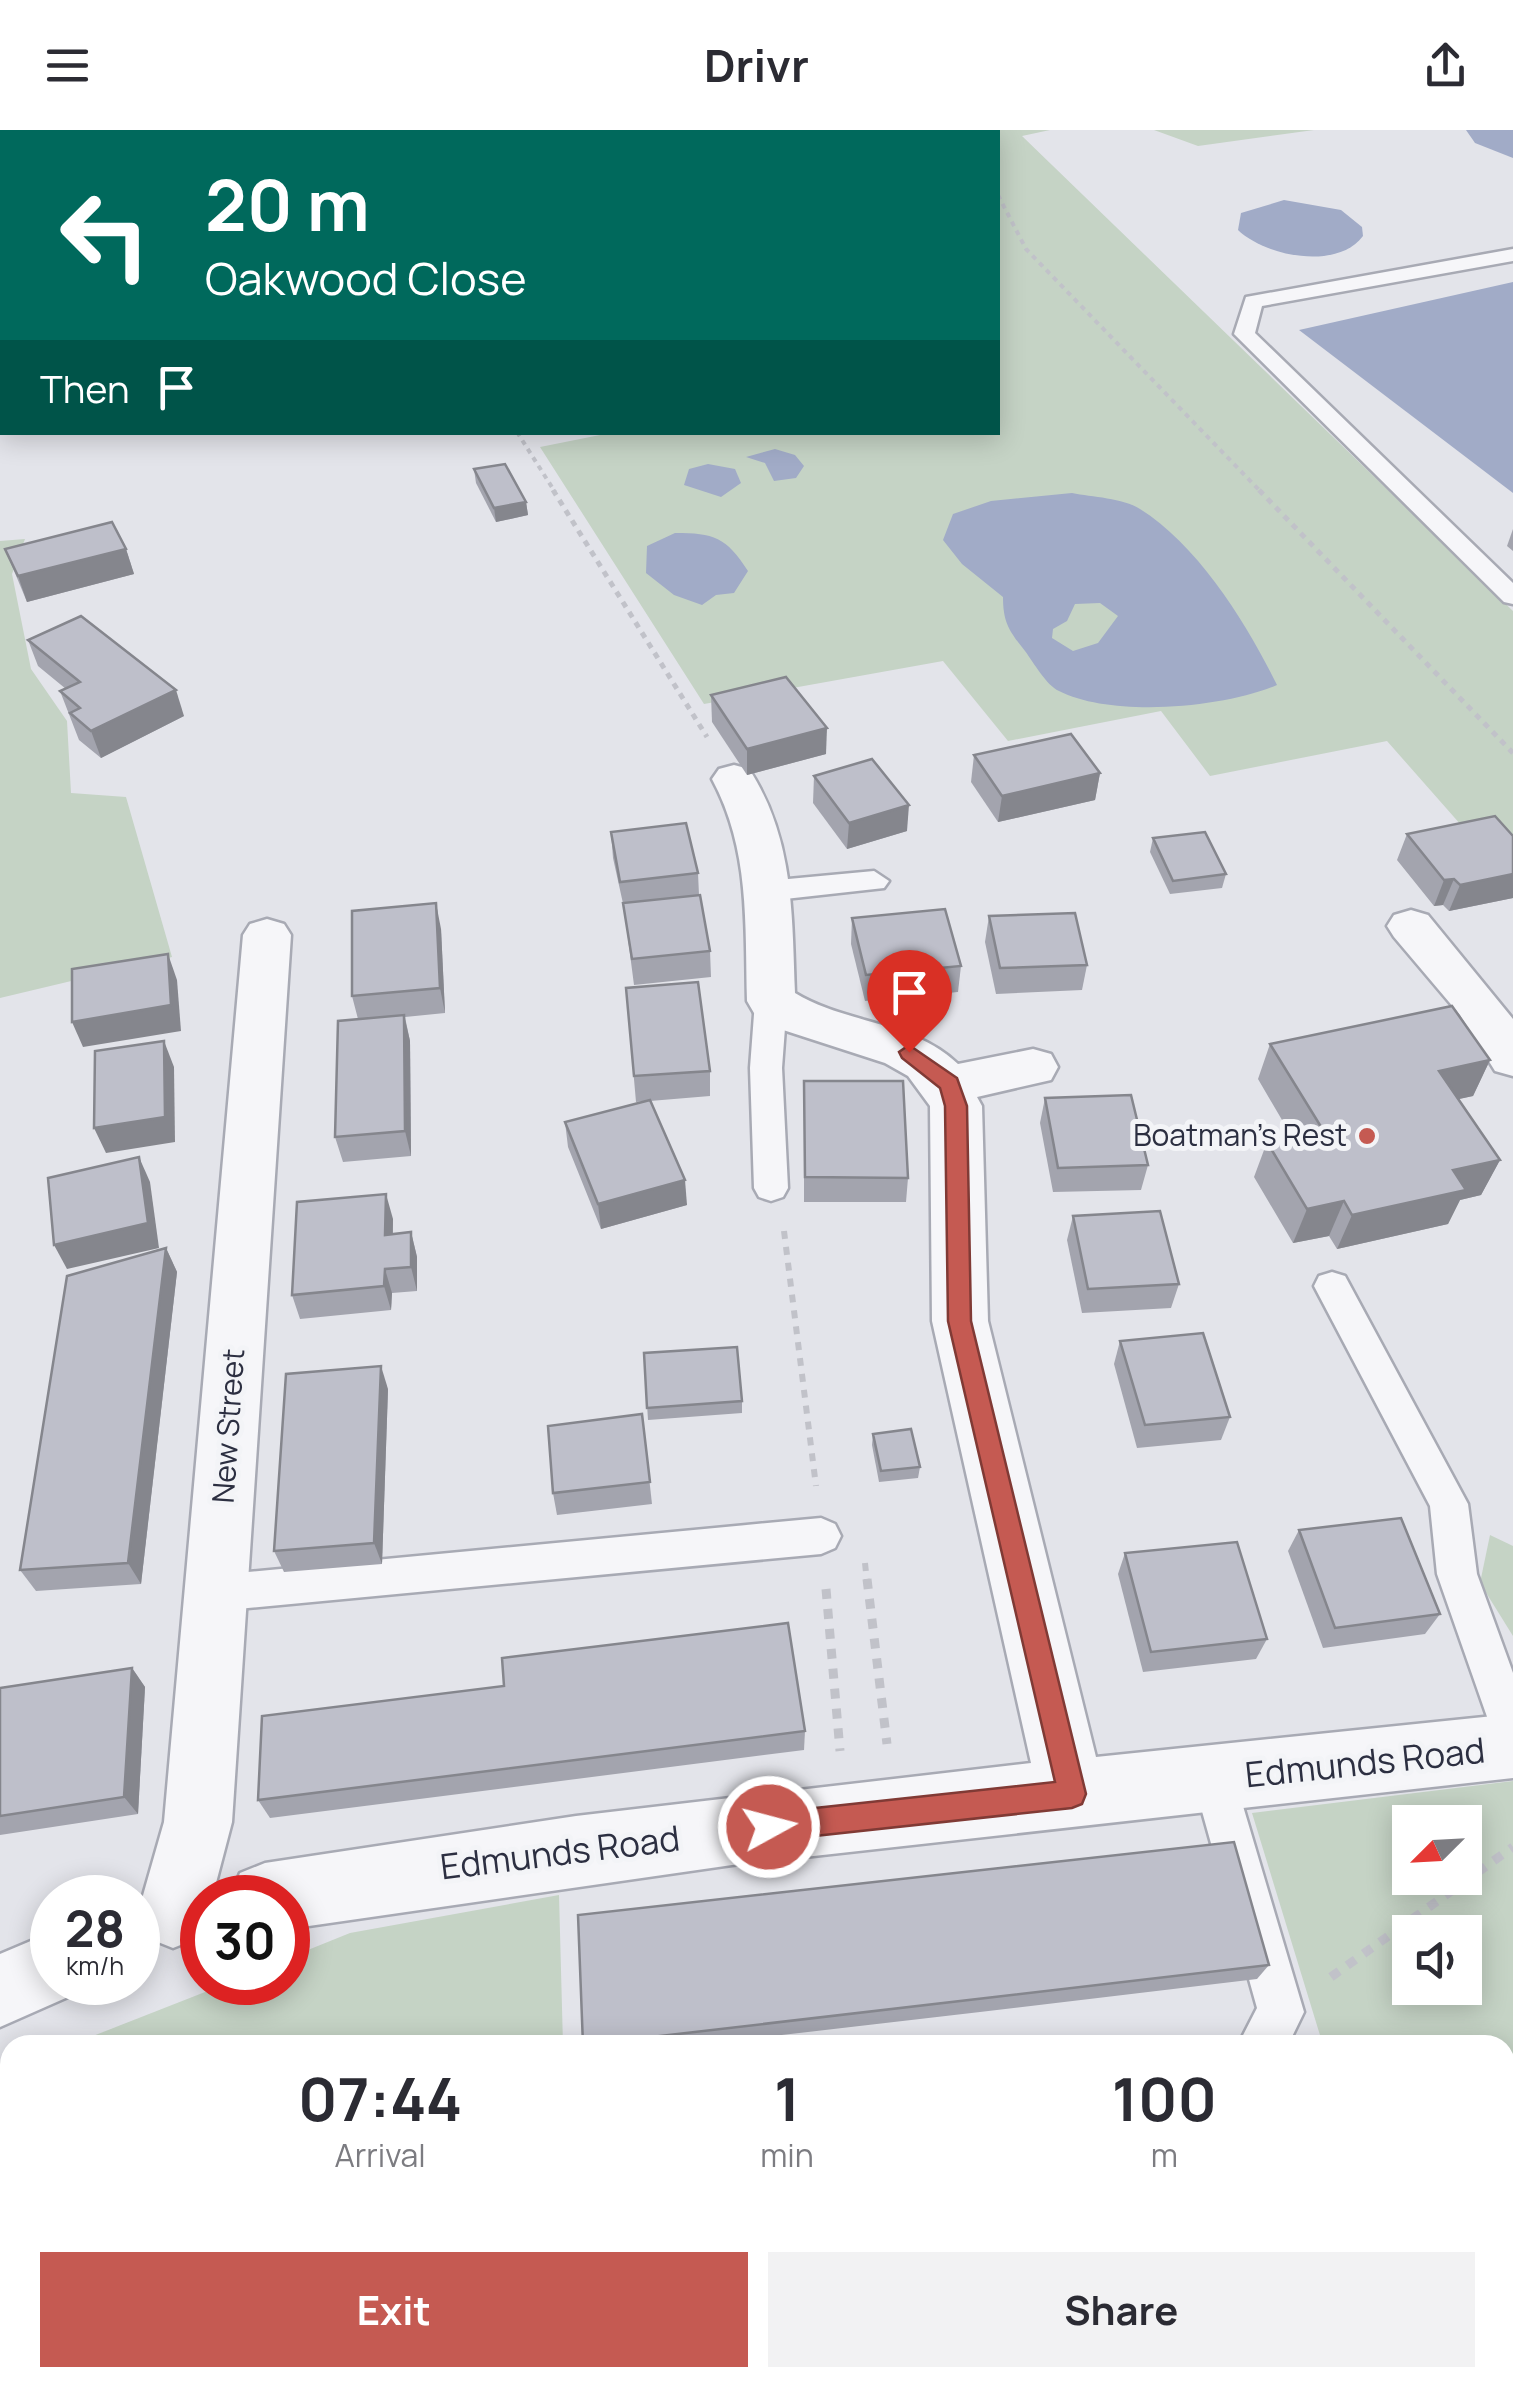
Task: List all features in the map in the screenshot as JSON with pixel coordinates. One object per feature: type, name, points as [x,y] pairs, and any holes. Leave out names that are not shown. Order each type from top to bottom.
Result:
[{"type":"street","points":[[734,779],[754,808],[768,891],[771,1001],[810,1026],[876,1040],[909,1052],[950,1084],[956,1106],[960,1321],[1072,1794]]},
{"type":"street","points":[[1411,926],[1477,1003],[1513,1058]]},
{"type":"street","name":"New Street","points":[[171,1917],[198,1822],[267,935]]},
{"type":"street","points":[[950,1084],[1033,1067]]},
{"type":"street","name":"Edmunds Road","points":[[310,1890],[422,1870],[846,1817],[1513,1746]]},
{"type":"street","points":[[0,1991],[30,1978]]},
{"type":"lane","points":[[1513,255],[1252,302],[1244,334],[1513,597]]},
{"type":"lane","points":[[768,891],[874,881]]},
{"type":"lane","points":[[770,1188],[766,1068],[771,1001]]},
{"type":"lane","points":[[1332,1286],[1450,1504],[1457,1574],[1513,1730]]},
{"type":"lane","points":[[216,1593],[821,1536]]},
{"type":"lane","points":[[1214,1779],[1271,2029]]},
{"type":"path","points":[[1000,199],[1026,249],[1513,753]]},
{"type":"path","points":[[519,435],[734,779]]},
{"type":"path","points":[[821,1536],[846,1817]]},
{"type":"path","points":[[1271,2029],[1513,1847]]},
{"type":"green space","points":[[1000,130],[1050,130],[1022,136],[1513,611],[1513,884],[1387,741],[1210,776],[1161,711],[1008,741],[943,661],[704,704],[540,447],[600,435],[1000,435]]},
{"type":"green space","points":[[1154,130],[1314,130],[1198,146]]},
{"type":"green space","points":[[25,539],[12,574],[31,669],[67,721],[71,793],[126,797],[172,957],[0,998],[0,541]]},
{"type":"green space","points":[[1490,1535],[1513,1546],[1513,1636],[1480,1583]]},
{"type":"green space","points":[[1513,1781],[1513,2035],[1320,2035],[1252,1813]]},
{"type":"green space","points":[[559,1895],[563,2035],[95,2035],[180,2002],[180,2005],[310,2005],[310,1949],[350,1933]]},
{"type":"water","points":[[1284,200],[1341,210],[1362,227],[1363,236],[1336,253],[1301,256],[1265,247],[1238,230],[1241,213]]},
{"type":"water","points":[[1513,282],[1513,493],[1299,330]]},
{"type":"water","points":[[775,449],[795,455],[804,466],[796,478],[774,481],[765,463],[746,457]]},
{"type":"water","points":[[708,464],[735,469],[741,483],[721,497],[684,485],[689,469]]},
{"type":"water","points":[[1072,493],[1116,500],[1140,509],[1201,564],[1251,637],[1277,685],[1228,699],[1168,707],[1108,705],[1054,688],[1011,632],[1003,597],[962,564],[943,540],[953,514],[991,501]],"holes":[[[1100,603],[1118,616],[1098,643],[1073,651],[1052,638],[1053,629],[1067,621],[1075,604]]]},
{"type":"water","points":[[675,533],[709,536],[733,551],[748,571],[734,593],[716,595],[702,605],[674,595],[646,573],[647,546]]},
{"type":"building","points":[[505,464],[526,502],[494,508],[474,469]]},
{"type":"building","points":[[112,522],[126,549],[18,576],[5,549]]},
{"type":"building","points":[[81,616],[176,690],[91,731],[70,713],[80,708],[60,691],[80,682],[28,640]]},
{"type":"building","points":[[786,677],[827,728],[747,749],[711,695]]},
{"type":"building","points":[[1071,734],[1100,773],[1002,796],[974,755]]},
{"type":"building","points":[[872,759],[909,805],[849,823],[814,776]]},
{"type":"building","points":[[1495,816],[1513,836],[1513,874],[1460,885],[1454,879],[1444,880],[1407,834]]},
{"type":"building","points":[[686,823],[698,873],[620,882],[611,832]]},
{"type":"building","points":[[1205,832],[1226,874],[1173,881],[1153,838]]},
{"type":"building","points":[[700,895],[710,951],[632,959],[623,903]]},
{"type":"building","points":[[436,903],[440,988],[352,996],[352,911]]},
{"type":"building","points":[[945,909],[961,966],[866,975],[852,918]]},
{"type":"building","points":[[1075,913],[1087,965],[1000,968],[989,916]]},
{"type":"building","points":[[168,954],[171,1005],[72,1022],[72,969]]},
{"type":"building","points":[[698,982],[710,1071],[634,1076],[626,988]]},
{"type":"building","name":"Boatman's Rest","points":[[1452,1006],[1490,1060],[1439,1071],[1500,1160],[1453,1170],[1466,1190],[1352,1215],[1344,1201],[1307,1209],[1267,1142],[1323,1130],[1270,1044]]},
{"type":"building","points":[[404,1015],[405,1131],[335,1137],[338,1021]]},
{"type":"building","points":[[164,1041],[165,1117],[94,1128],[95,1051]]},
{"type":"building","points":[[804,1081],[903,1081],[908,1178],[805,1177]]},
{"type":"building","points":[[1131,1095],[1148,1165],[1058,1168],[1045,1098]]},
{"type":"building","points":[[650,1100],[685,1180],[598,1204],[565,1122]]},
{"type":"building","points":[[139,1157],[148,1223],[54,1245],[48,1178]]},
{"type":"building","points":[[386,1194],[385,1235],[411,1232],[411,1267],[385,1269],[384,1286],[292,1295],[297,1202]]},
{"type":"building","points":[[1160,1211],[1179,1284],[1088,1289],[1073,1216]]},
{"type":"building","points":[[166,1248],[128,1563],[20,1570],[67,1276]]},
{"type":"building","points":[[1203,1333],[1230,1417],[1145,1425],[1120,1341]]},
{"type":"building","points":[[737,1347],[742,1401],[647,1408],[644,1353]]},
{"type":"building","points":[[381,1366],[374,1543],[274,1551],[286,1374]]},
{"type":"building","points":[[642,1414],[650,1482],[553,1493],[548,1426]]},
{"type":"building","points":[[911,1429],[920,1467],[881,1471],[873,1434]]},
{"type":"building","points":[[1401,1518],[1440,1614],[1335,1628],[1299,1530]]},
{"type":"building","points":[[1237,1542],[1267,1639],[1151,1652],[1125,1553]]},
{"type":"building","points":[[788,1623],[805,1731],[258,1800],[262,1716],[504,1686],[502,1658]]},
{"type":"building","points":[[132,1668],[124,1797],[0,1816],[0,1688]]},
{"type":"building","points":[[1234,1842],[1269,1965],[669,2035],[583,2035],[578,1915]]},
{"type":"waterway","points":[[1497,130],[1513,139]]},
{"type":"place","name":"Boatman's Rest","points":[[1367,1136]]},
{"type":"route","points":[[769,1827],[896,1810],[1072,1794],[960,1321],[956,1106],[950,1084],[909,1052]]}]
